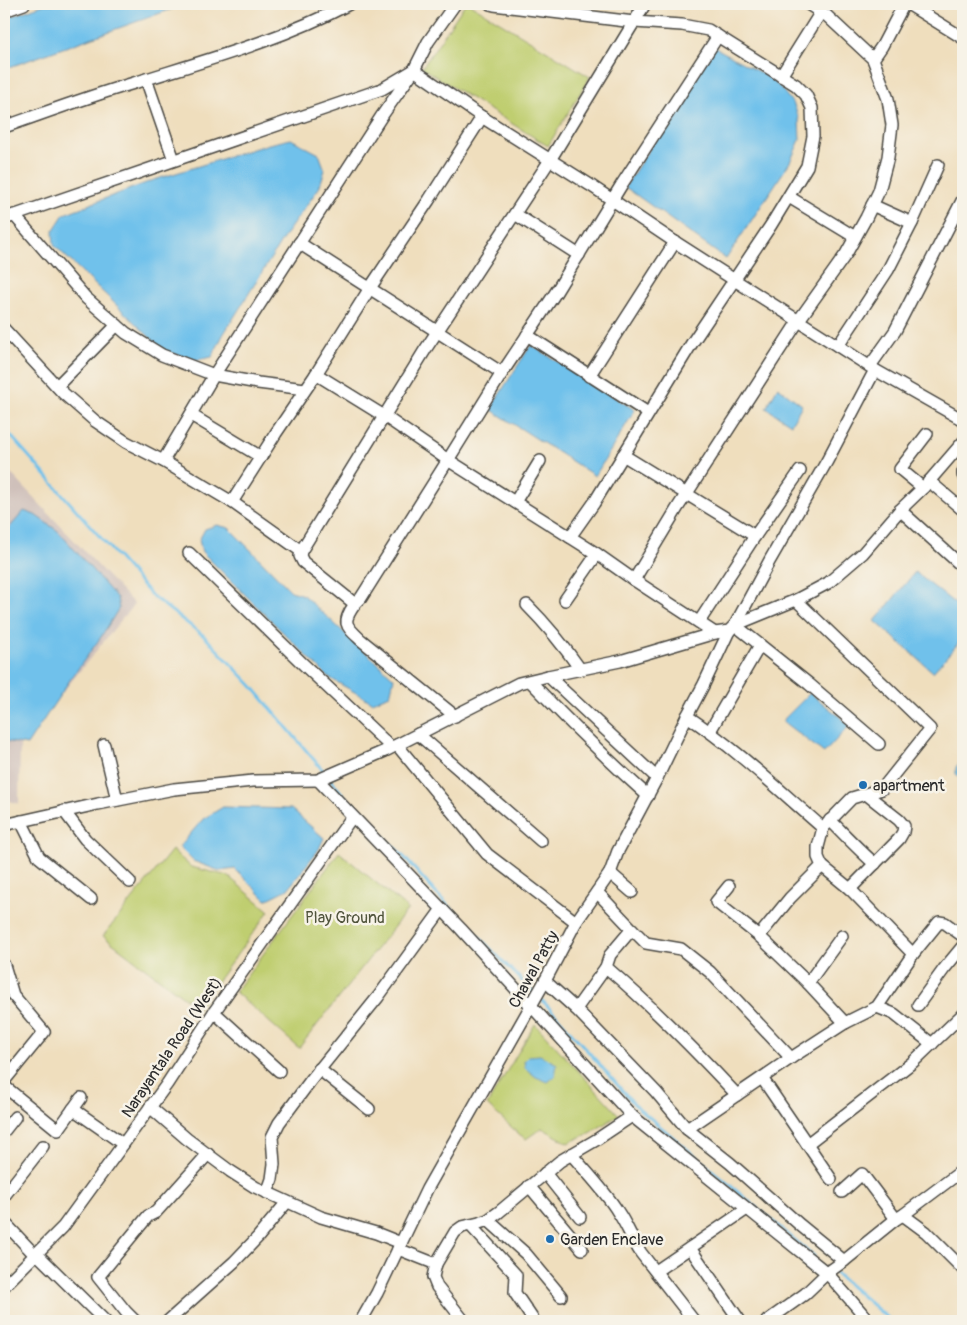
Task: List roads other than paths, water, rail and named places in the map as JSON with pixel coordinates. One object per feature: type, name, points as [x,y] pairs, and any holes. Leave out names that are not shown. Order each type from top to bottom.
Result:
[{"type":"street","points":[[4,11],[24,4]]},
{"type":"street","points":[[4,127],[146,79],[240,50],[297,28],[349,4]]},
{"type":"street","points":[[163,461],[214,375],[381,117],[414,70],[428,42],[455,4]]},
{"type":"street","points":[[490,4],[634,22],[682,25],[708,30],[796,85],[806,96],[812,108],[813,136],[807,166],[789,197],[692,343],[594,503],[570,537]]},
{"type":"street","points":[[355,604],[303,562],[300,551],[438,331],[550,160],[645,4]]},
{"type":"street","points":[[634,580],[686,493],[799,320],[846,254],[879,191],[888,157],[892,125],[888,99],[873,59],[828,16],[808,4]]},
{"type":"street","points":[[873,59],[906,4],[963,38]]},
{"type":"street","points":[[781,76],[821,12]]},
{"type":"street","points":[[455,716],[361,640],[346,622],[348,614],[361,598],[502,373],[718,36]]},
{"type":"street","points":[[414,70],[482,117],[838,346],[963,420]]},
{"type":"street","points":[[305,389],[214,375],[162,355],[126,333],[86,298],[9,217],[382,88],[414,70]]},
{"type":"street","points":[[146,79],[174,160]]},
{"type":"street","points":[[232,502],[482,117]]},
{"type":"street","points":[[838,346],[888,270],[938,165]]},
{"type":"street","points":[[789,197],[856,237]]},
{"type":"street","name":"Chawal Patty","points":[[361,1321],[377,1293],[427,1189],[532,1006],[576,922],[610,873],[618,851],[658,778],[732,628],[827,461],[873,368],[895,330],[963,199]]},
{"type":"street","points":[[872,205],[912,223]]},
{"type":"street","points":[[515,214],[579,255]]},
{"type":"street","points":[[590,376],[675,242]]},
{"type":"street","points":[[300,243],[502,373]]},
{"type":"street","points":[[58,386],[117,325]]},
{"type":"street","points":[[4,329],[58,386],[95,421],[126,442],[163,461],[232,502],[300,551]]},
{"type":"street","points":[[527,335],[648,413]]},
{"type":"street","points":[[316,374],[597,554],[715,633]]},
{"type":"street","points":[[191,415],[261,457]]},
{"type":"street","points":[[927,434],[900,469],[963,510]]},
{"type":"street","points":[[4,825],[174,789],[252,781],[318,780],[394,746],[519,683],[620,661],[732,628],[796,600],[828,582],[863,553],[900,510],[959,454],[963,442]]},
{"type":"street","points":[[623,455],[755,536]]},
{"type":"street","points":[[515,502],[540,461]]},
{"type":"street","points":[[699,622],[800,471]]},
{"type":"street","points":[[900,510],[963,567]]},
{"type":"street","points":[[189,553],[302,663],[394,746],[487,854],[576,922]]},
{"type":"street","points":[[565,600],[597,554]]},
{"type":"street","points":[[796,600],[930,729],[882,789],[852,798],[826,824],[818,847],[818,857],[822,866],[850,889],[913,954]]},
{"type":"street","points":[[527,605],[562,643],[580,669]]},
{"type":"street","points":[[732,628],[760,645],[880,744]]},
{"type":"street","points":[[710,731],[760,645]]},
{"type":"street","points":[[548,676],[658,778]]},
{"type":"street","points":[[530,681],[607,760],[648,796]]},
{"type":"street","points":[[687,716],[710,731],[826,824],[842,832],[855,847],[875,864]]},
{"type":"street","points":[[418,734],[540,841]]},
{"type":"street","points":[[104,745],[117,800]]},
{"type":"street","points":[[318,780],[442,909],[632,1116],[827,1273],[870,1321]]},
{"type":"street","points":[[850,889],[904,832],[904,826],[899,820],[866,794]]},
{"type":"street","points":[[64,811],[84,839],[130,882]]},
{"type":"street","name":"Narayantala Road (West)","points":[[4,1286],[64,1227],[167,1084],[214,1012],[352,817]]},
{"type":"street","points":[[21,821],[39,857],[91,899]]},
{"type":"street","points":[[759,936],[790,898],[822,866]]},
{"type":"street","points":[[610,873],[632,892]]},
{"type":"street","points":[[729,886],[716,902],[759,936],[808,983],[845,1023]]},
{"type":"street","points":[[597,892],[646,943],[681,949],[710,972],[791,1058]]},
{"type":"street","points":[[267,1193],[272,1179],[274,1164],[272,1136],[278,1123],[378,997],[442,909]]},
{"type":"street","points":[[687,1129],[845,1023],[877,1006],[913,954],[939,922],[945,923],[963,936]]},
{"type":"street","points":[[576,1009],[606,967],[610,955],[632,929]]},
{"type":"street","points":[[808,983],[842,936]]},
{"type":"street","points":[[918,1005],[963,946]]},
{"type":"street","points":[[606,967],[672,1026],[737,1095]]},
{"type":"street","points":[[4,968],[13,995],[44,1032],[4,1081]]},
{"type":"street","points":[[544,984],[576,1009],[656,1092],[687,1129],[730,1163],[844,1261]]},
{"type":"street","points":[[877,1006],[894,1014],[932,1044]]},
{"type":"street","points":[[214,1012],[279,1071]]},
{"type":"street","points":[[807,1144],[913,1062],[963,1014]]},
{"type":"street","points":[[319,1069],[369,1109]]},
{"type":"street","points":[[762,1078],[831,1179]]},
{"type":"street","points":[[4,1086],[58,1130],[81,1098]]},
{"type":"street","points":[[150,1107],[187,1139],[230,1172],[255,1187],[321,1216],[376,1233],[436,1264]]},
{"type":"street","points":[[73,1109],[123,1144]]},
{"type":"street","points":[[464,1321],[437,1287],[433,1277],[436,1264],[456,1232],[462,1227],[488,1220],[560,1160],[596,1140],[632,1116]]},
{"type":"street","points":[[4,1131],[15,1117]]},
{"type":"street","points":[[4,1196],[44,1146]]},
{"type":"street","points":[[136,1321],[126,1312],[98,1277],[148,1216],[156,1212],[208,1154]]},
{"type":"street","points":[[571,1154],[613,1204],[633,1241],[694,1321]]},
{"type":"street","points":[[767,1321],[805,1294],[827,1273],[899,1217],[963,1170]]},
{"type":"street","points":[[545,1173],[580,1217]]},
{"type":"street","points":[[842,1192],[862,1174],[899,1217],[926,1232],[963,1269]]},
{"type":"street","points":[[529,1186],[582,1249]]},
{"type":"street","points":[[168,1321],[240,1256],[287,1202]]},
{"type":"street","points":[[656,1271],[747,1208]]},
{"type":"street","points":[[488,1220],[526,1254],[561,1296]]},
{"type":"street","points":[[4,1222],[105,1321]]},
{"type":"street","points":[[470,1225],[516,1275],[515,1293],[534,1321]]},
{"type":"street","points":[[690,1248],[740,1321]]},
{"type":"water","points":[[45,4],[186,4],[4,69],[4,19]]},
{"type":"water","points":[[714,47],[768,77],[780,87],[794,105],[799,119],[800,140],[790,162],[726,259],[625,187]]},
{"type":"water","points":[[291,139],[319,154],[325,170],[319,188],[286,234],[223,335],[212,357],[196,360],[164,351],[54,245],[53,231],[64,214],[154,180],[269,144]]},
{"type":"water","points":[[531,345],[635,410],[595,476],[490,409]]},
{"type":"water","points":[[778,387],[802,405],[791,424],[766,408]]},
{"type":"water","points":[[24,511],[35,515],[58,531],[117,598],[119,608],[27,745],[4,740],[4,534]]},
{"type":"water","points":[[217,525],[229,528],[291,591],[303,595],[394,678],[390,695],[372,702],[328,677],[202,552],[199,540],[205,529]]},
{"type":"water","points":[[915,572],[963,610],[963,638],[933,672],[875,621]]},
{"type":"water","points":[[810,693],[850,725],[824,753],[782,721]]},
{"type":"water","points":[[963,759],[963,780],[956,774],[956,767]]},
{"type":"water","points":[[223,807],[291,809],[324,838],[319,849],[288,889],[266,900],[235,869],[220,871],[193,861],[179,847],[203,819]]},
{"type":"water","points":[[540,1055],[557,1064],[555,1076],[548,1082],[536,1077],[525,1068],[524,1061],[529,1056]]},
{"type":"waterway","points":[[4,428],[152,596],[204,636],[251,685],[326,774]]},
{"type":"waterway","points":[[330,779],[350,803],[534,993]]},
{"type":"waterway","points":[[539,997],[636,1106],[814,1256]]},
{"type":"waterway","points":[[833,1271],[891,1321]]},
{"type":"place","name":"apartment","points":[[863,785]]},
{"type":"place","name":"Garden Enclave","points":[[550,1239]]},
{"type":"park label","name":"Play Ground","points":[[345,917]]}]
